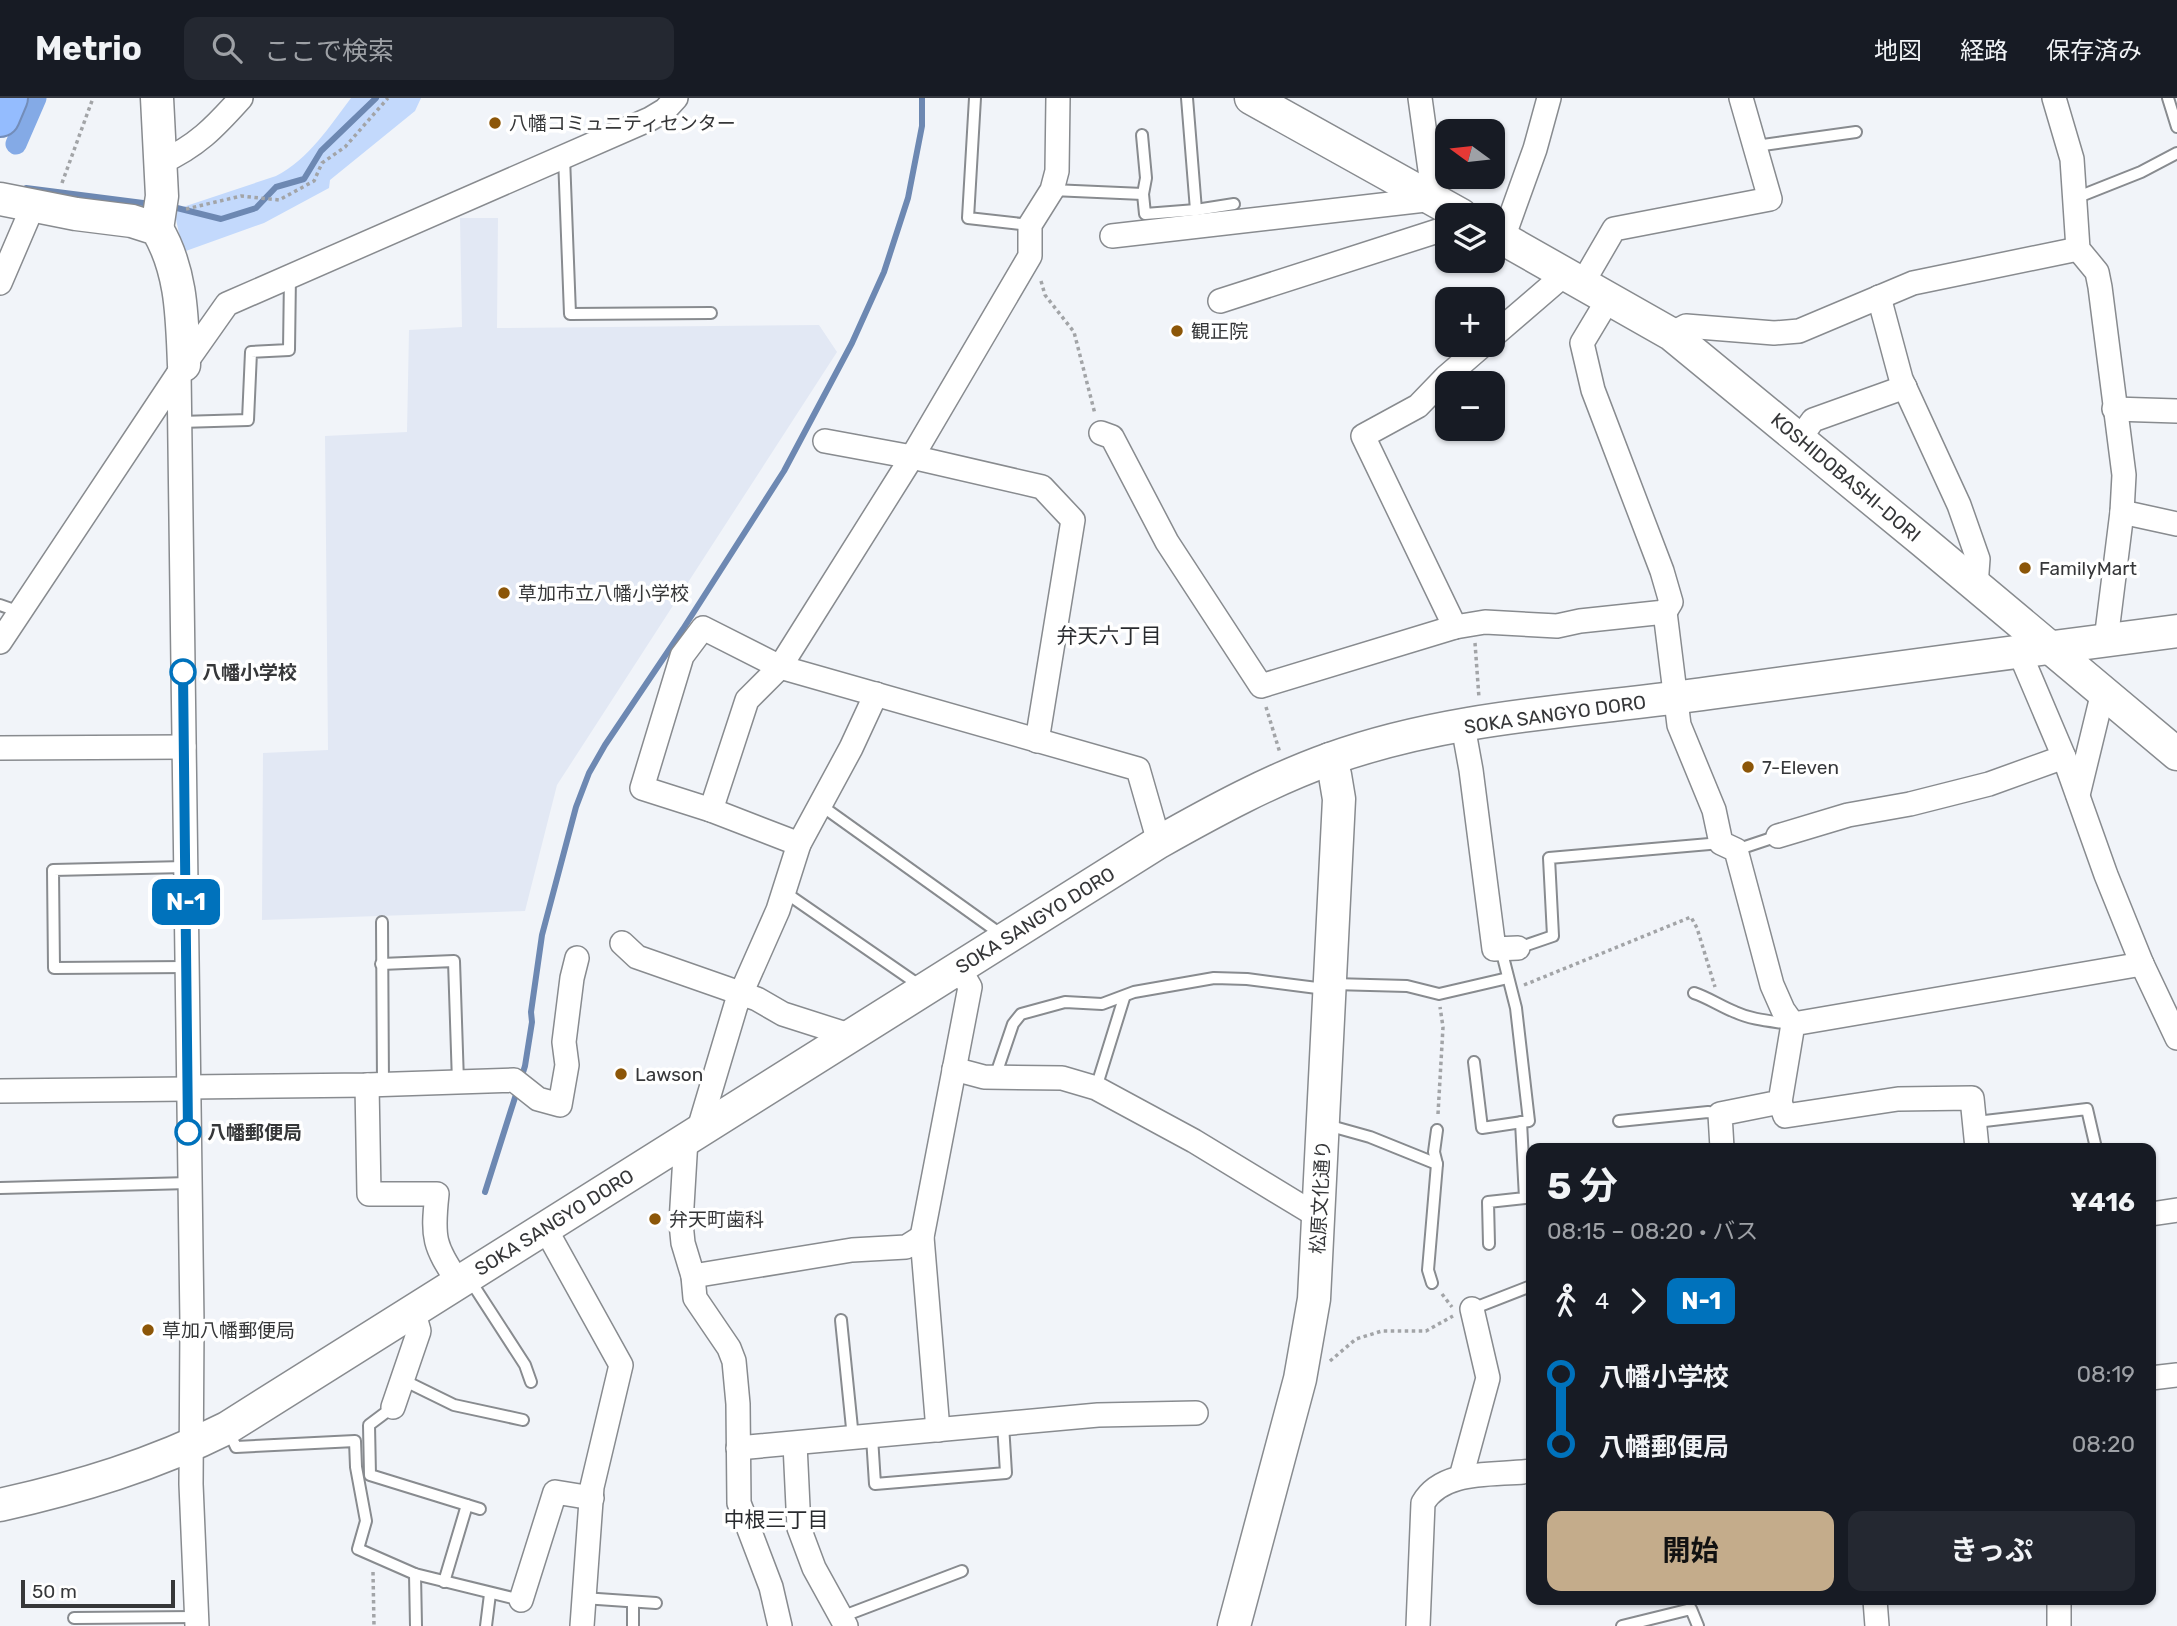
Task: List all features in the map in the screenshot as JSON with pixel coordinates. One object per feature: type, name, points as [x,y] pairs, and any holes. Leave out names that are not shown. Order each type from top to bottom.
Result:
[{"type":"highway","points":[[0,117],[8,98]]},
{"type":"street","points":[[157,98],[160,163],[158,222],[173,263],[181,301],[191,1446],[196,1621]]},
{"type":"street","points":[[160,163],[187,150],[216,125],[241,98]]},
{"type":"street","points":[[711,810],[747,700],[780,667],[912,457],[1030,256],[1030,225],[1052,190],[1057,171],[1058,98]]},
{"type":"street","points":[[1251,98],[1441,203]]},
{"type":"street","points":[[1420,98],[1434,199]]},
{"type":"street","points":[[1505,220],[1535,149],[1549,98]]},
{"type":"street","points":[[1741,98],[1770,199],[1614,229],[1586,285],[1582,343],[1593,390],[1671,602],[1665,612],[1679,725],[1729,847],[1772,985],[1783,1010],[1793,1024],[1780,1102],[1785,1116],[1898,1099],[1972,1098],[1976,1143]]},
{"type":"street","points":[[2054,98],[2071,159],[2078,250],[2097,272],[2124,475],[2106,640]]},
{"type":"street","points":[[0,642],[10,608],[227,304],[650,120],[668,102]]},
{"type":"street","points":[[0,199],[132,221],[158,222]]},
{"type":"street","points":[[1112,236],[1434,199]]},
{"type":"street","points":[[0,283],[33,206]]},
{"type":"street","points":[[1220,301],[1435,232]]},
{"type":"street","name":"KOSHIDOBASHI-DORI","points":[[1505,240],[1671,334],[1976,586],[2034,649],[2103,692],[2177,754]]},
{"type":"street","points":[[1671,334],[1686,326],[1774,333],[1799,331],[1893,290],[1933,279],[2078,250]]},
{"type":"street","points":[[1505,329],[1586,285]]},
{"type":"street","points":[[1879,297],[1905,387],[1967,527],[1978,559],[1976,586]]},
{"type":"street","points":[[1465,626],[1363,436],[1418,406],[1469,357]]},
{"type":"street","points":[[1800,438],[1813,420],[1905,387]]},
{"type":"street","points":[[2114,409],[2177,411]]},
{"type":"street","points":[[1101,433],[1112,437],[1167,541],[1261,686],[1486,622],[1557,626],[1665,612]]},
{"type":"street","points":[[825,441],[912,457],[1042,487],[1073,520],[1037,741]]},
{"type":"street","points":[[2122,512],[2177,524]]},
{"type":"street","points":[[799,844],[711,810],[642,788],[682,656],[703,628],[780,667],[1138,769],[1159,842]]},
{"type":"street","name":"SOKA SANGYO DORO","points":[[0,1505],[103,1479],[153,1462],[227,1428],[1159,842],[1212,813],[1330,759],[1412,736],[1471,713],[1521,716],[2177,631]]},
{"type":"street","points":[[2034,649],[2064,757],[2106,875],[2142,964],[2177,1038]]},
{"type":"street","points":[[2078,795],[2103,692]]},
{"type":"street","points":[[780,1626],[771,1587],[739,1503],[734,1361],[729,1348],[695,1298],[681,1223],[692,1135],[741,993],[778,910],[799,844],[876,694]]},
{"type":"street","points":[[1471,713],[1471,770],[1494,949],[1509,948]]},
{"type":"street","points":[[0,748],[184,747]]},
{"type":"street","points":[[1778,836],[1848,815],[1910,804],[1989,784],[2064,757]]},
{"type":"street","name":"松原文化通り","points":[[1234,1626],[1300,1379],[1314,1299],[1339,799],[1330,759]]},
{"type":"street","points":[[622,943],[637,957],[757,999],[783,1014],[852,1035]]},
{"type":"street","points":[[0,1091],[514,1080],[538,1099],[559,1105],[567,1065],[564,1042],[577,958]]},
{"type":"street","points":[[1793,1024],[2142,964]]},
{"type":"street","points":[[938,1430],[922,1237],[970,987],[959,968]]},
{"type":"street","points":[[954,1069],[984,1077],[1062,1077],[1096,1088],[1194,1141],[1319,1217]]},
{"type":"street","points":[[375,1085],[369,1194],[438,1194],[434,1226],[439,1252],[463,1279]]},
{"type":"street","points":[[1722,1143],[1720,1114],[1780,1102]]},
{"type":"street","points":[[2156,1213],[2177,1210]]},
{"type":"street","points":[[544,1228],[621,1365],[592,1487],[582,1626]]},
{"type":"street","points":[[693,1276],[852,1250],[906,1247],[922,1237]]},
{"type":"street","points":[[393,1406],[419,1331],[413,1310]]},
{"type":"street","points":[[1461,1477],[1488,1378],[1472,1310]]},
{"type":"street","points":[[2156,1377],[2177,1375]]},
{"type":"street","points":[[738,1448],[1098,1415],[1196,1413]]},
{"type":"street","points":[[795,1444],[799,1528],[814,1568],[844,1622]]},
{"type":"street","points":[[1418,1626],[1423,1503],[1430,1490],[1461,1477],[1526,1471]]},
{"type":"street","points":[[521,1600],[555,1492],[592,1498]]},
{"type":"street","points":[[1875,1605],[1877,1626]]},
{"type":"street","points":[[2059,1605],[2059,1626]]},
{"type":"lane","points":[[975,98],[968,218],[1030,225]]},
{"type":"lane","points":[[1186,98],[1196,210]]},
{"type":"lane","points":[[2168,98],[2177,127]]},
{"type":"lane","points":[[1756,146],[1856,132]]},
{"type":"lane","points":[[1142,135],[1146,178],[1143,194],[1145,214],[1234,204]]},
{"type":"lane","points":[[2073,199],[2141,172],[2177,153]]},
{"type":"lane","points":[[564,157],[570,314],[711,313]]},
{"type":"lane","points":[[1052,190],[1143,194]]},
{"type":"lane","points":[[180,422],[248,420],[251,352],[289,350],[290,275]]},
{"type":"lane","points":[[819,804],[1006,938]]},
{"type":"lane","points":[[1474,1062],[1482,1128],[1529,1121],[1516,1008],[1509,983],[1509,948],[1553,936],[1549,858],[1729,847],[1778,836]]},
{"type":"lane","points":[[185,867],[53,870],[54,968],[187,967]]},
{"type":"lane","points":[[783,891],[926,989]]},
{"type":"lane","points":[[375,1085],[382,922]]},
{"type":"lane","points":[[381,964],[454,961],[458,1082]]},
{"type":"lane","points":[[995,1077],[1013,1024],[1021,1014],[1065,1002],[1102,1004],[1124,998],[1134,992],[1214,978],[1330,987],[1407,986],[1439,994],[1509,983]]},
{"type":"lane","points":[[1694,993],[1736,1013],[1793,1024]]},
{"type":"lane","points":[[1096,1088],[1124,998]]},
{"type":"lane","points":[[1976,1122],[2088,1109],[2095,1143]]},
{"type":"lane","points":[[1619,1121],[1708,1112],[1720,1114]]},
{"type":"lane","points":[[1489,1244],[1488,1202],[1525,1198],[1521,1122]]},
{"type":"lane","points":[[1324,1125],[1370,1137],[1437,1164]]},
{"type":"lane","points":[[1432,1283],[1427,1270],[1437,1164],[1434,1152],[1437,1130]]},
{"type":"lane","points":[[0,1188],[189,1183]]},
{"type":"lane","points":[[463,1279],[525,1365],[531,1382]]},
{"type":"lane","points":[[1472,1310],[1526,1288]]},
{"type":"lane","points":[[841,1320],[862,1438],[875,1484],[1006,1472],[1003,1424]]},
{"type":"lane","points":[[403,1380],[454,1405],[523,1420]]},
{"type":"lane","points":[[393,1406],[369,1425],[370,1475],[480,1509]]},
{"type":"lane","points":[[227,1428],[236,1447],[355,1441],[366,1521],[358,1549],[415,1574],[521,1600]]},
{"type":"lane","points":[[360,1488],[375,1477]]},
{"type":"lane","points":[[444,1582],[467,1505]]},
{"type":"lane","points":[[844,1622],[962,1571]]},
{"type":"lane","points":[[415,1574],[416,1626]]},
{"type":"lane","points":[[486,1626],[490,1594]]},
{"type":"lane","points":[[583,1598],[656,1603]]},
{"type":"lane","points":[[632,1602],[633,1626]]},
{"type":"lane","points":[[1622,1626],[1691,1609],[1698,1626]]},
{"type":"lane","points":[[74,1618],[196,1621]]},
{"type":"path","points":[[62,183],[93,98]]},
{"type":"path","points":[[158,222],[241,196],[279,200],[314,181],[322,163],[345,147],[388,98]]},
{"type":"path","points":[[1030,256],[1045,295],[1074,332],[1101,433]]},
{"type":"path","points":[[1465,626],[1471,713]]},
{"type":"path","points":[[1261,686],[1268,720],[1282,758]]},
{"type":"path","points":[[1509,983],[1691,917],[1698,928],[1720,1005]]},
{"type":"path","points":[[1437,1130],[1443,1027],[1439,994]]},
{"type":"path","points":[[1300,1379],[1321,1368],[1356,1339],[1382,1331],[1426,1331],[1458,1314],[1432,1283]]},
{"type":"path","points":[[373,1555],[374,1626]]},
{"type":"shaded area","points":[[351,98],[421,98],[415,111],[330,180],[329,188],[264,223],[183,252],[174,210],[276,176],[288,169],[318,141]]},
{"type":"shaded area","name":"草加市立八幡小学校","points":[[460,218],[498,218],[497,328],[819,325],[837,352],[557,785],[525,911],[262,920],[263,753],[328,750],[325,436],[407,432],[409,330],[462,327]]},
{"type":"waterway","points":[[16,144],[36,98]]},
{"type":"waterway","points":[[169,206],[221,219],[256,208],[276,187],[304,179],[321,151],[376,98]]},
{"type":"waterway","points":[[485,1192],[525,1066],[542,935],[576,807],[589,773],[784,471],[852,343],[884,272],[908,198],[922,126],[922,98]]},
{"type":"waterway","points":[[26,188],[151,204]]},
{"type":"bus line","name":"N-1","points":[[183,672],[188,1132]]},
{"type":"place","name":"八幡コミュニティセンター","points":[[495,123]]},
{"type":"place","name":"観正院","points":[[1177,331]]},
{"type":"place","name":"FamilyMart","points":[[2025,568]]},
{"type":"place","name":"草加市立八幡小学校","points":[[504,593]]},
{"type":"place","name":"八幡小学校","points":[[183,672]]},
{"type":"place","name":"7-Eleven","points":[[1748,767]]},
{"type":"place","name":"Lawson","points":[[621,1074]]},
{"type":"place","name":"八幡郵便局","points":[[188,1132]]},
{"type":"place","name":"弁天町歯科","points":[[655,1219]]},
{"type":"place","name":"草加八幡郵便局","points":[[148,1330]]},
{"type":"district","name":"弁天六丁目","points":[[1109,636]]},
{"type":"district","name":"中根三丁目","points":[[776,1520]]}]
